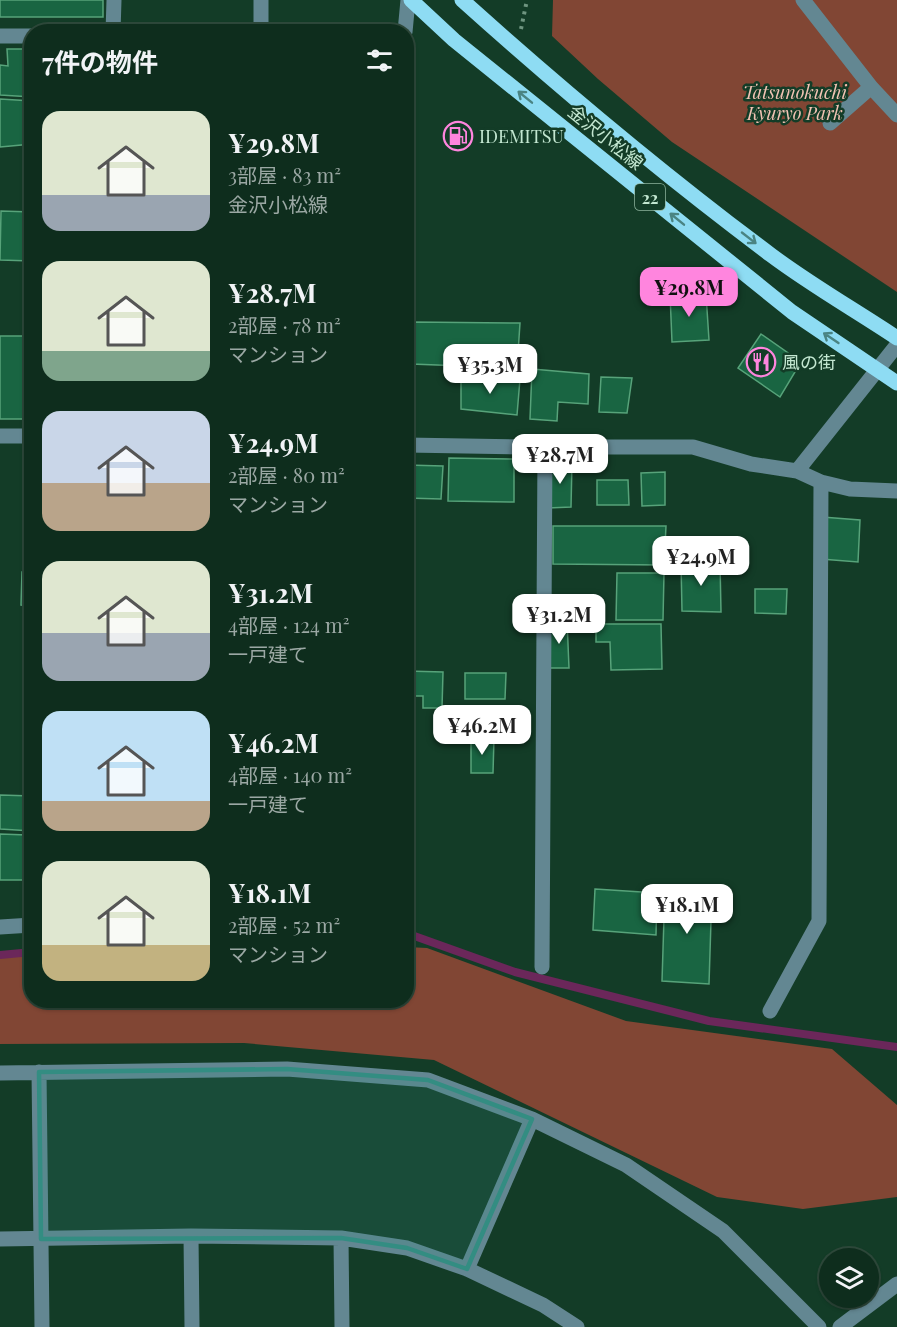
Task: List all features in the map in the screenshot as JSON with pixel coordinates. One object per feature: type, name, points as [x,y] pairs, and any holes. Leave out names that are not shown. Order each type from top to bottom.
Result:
[{"type":"main road","name":"金沢小松線","points":[[409,0],[454,40],[792,312],[897,383]]},
{"type":"main road","name":"金沢小松線","points":[[462,0],[517,50],[662,171],[773,257],[897,338]]},
{"type":"street","points":[[113,24],[114,0]]},
{"type":"street","points":[[261,0],[261,24]]},
{"type":"street","points":[[406,24],[409,0]]},
{"type":"street","points":[[803,0],[897,115]]},
{"type":"street","points":[[0,36],[24,36]]},
{"type":"street","points":[[830,123],[872,87]]},
{"type":"street","points":[[797,471],[897,345]]},
{"type":"street","points":[[0,436],[24,436]]},
{"type":"street","points":[[414,445],[693,447],[751,464],[797,471],[821,482],[850,489],[897,491]]},
{"type":"street","points":[[542,967],[545,447]]},
{"type":"street","points":[[770,1011],[819,921],[821,482]]},
{"type":"street","points":[[0,927],[24,926]]},
{"type":"street","points":[[0,1073],[287,1069],[428,1080],[532,1119],[626,1165],[723,1231],[819,1327]]},
{"type":"street","points":[[39,1072],[42,1327]]},
{"type":"street","points":[[467,1269],[532,1119]]},
{"type":"street","points":[[191,1236],[192,1327]]},
{"type":"street","points":[[0,1239],[191,1236],[341,1238],[407,1248],[467,1269],[543,1305],[577,1327]]},
{"type":"street","points":[[341,1238],[342,1327]]},
{"type":"street","points":[[840,1327],[897,1284]]},
{"type":"highlighted area","points":[[287,1069],[428,1080],[532,1119],[467,1269],[407,1248],[341,1238],[41,1239],[39,1072]]},
{"type":"green space","name":"Tatsunokuchi Kyuryo Park","points":[[553,0],[897,0],[897,292],[672,142],[552,36]]},
{"type":"green space","points":[[414,947],[427,948],[626,1021],[832,1049],[897,1105],[897,1197],[803,1209],[717,1197],[434,1060],[244,1043],[0,1044],[0,954],[24,953],[24,1008],[414,1008]]},
{"type":"building","points":[[0,0],[103,0],[103,17],[0,17]]},
{"type":"building","points":[[7,49],[24,49],[24,96],[0,95],[0,65],[8,66]]},
{"type":"building","points":[[0,99],[24,100],[24,145],[0,147]]},
{"type":"building","points":[[1,211],[24,212],[24,261],[0,260]]},
{"type":"building","points":[[670,294],[706,294],[709,340],[672,342]]},
{"type":"building","points":[[414,322],[520,323],[517,368],[414,364]]},
{"type":"building","points":[[761,334],[801,362],[780,397],[738,368]]},
{"type":"building","points":[[0,336],[24,336],[24,419],[0,419]]},
{"type":"building","points":[[532,369],[589,374],[588,404],[558,402],[557,421],[530,419]]},
{"type":"building","points":[[461,376],[520,379],[517,415],[461,409]]},
{"type":"building","points":[[601,377],[632,378],[627,413],[599,412]]},
{"type":"building","points":[[449,458],[514,459],[514,502],[448,501]]},
{"type":"building","points":[[572,462],[571,507],[548,508],[548,463]]},
{"type":"building","points":[[414,465],[443,466],[441,499],[414,498]]},
{"type":"building","points":[[665,472],[665,505],[642,506],[641,473]]},
{"type":"building","points":[[597,480],[628,480],[629,505],[597,505]]},
{"type":"building","points":[[822,517],[860,520],[858,562],[821,559]]},
{"type":"building","points":[[553,526],[666,526],[664,565],[553,564]]},
{"type":"building","points":[[681,563],[720,563],[721,612],[682,611]]},
{"type":"building","points":[[22,572],[24,572],[24,605],[21,605]]},
{"type":"building","points":[[617,573],[664,573],[663,620],[616,620]]},
{"type":"building","points":[[755,589],[787,589],[786,614],[755,613]]},
{"type":"building","points":[[567,620],[569,668],[549,668],[550,621]]},
{"type":"building","points":[[596,624],[661,624],[662,669],[611,670],[610,642],[596,642]]},
{"type":"building","points":[[414,671],[443,672],[442,708],[423,708],[423,696],[414,696]]},
{"type":"building","points":[[465,673],[506,673],[505,699],[465,699]]},
{"type":"building","points":[[494,738],[493,773],[471,773],[471,739]]},
{"type":"building","points":[[0,795],[24,796],[24,830],[0,829]]},
{"type":"building","points":[[0,834],[24,835],[24,880],[0,880]]},
{"type":"building","points":[[665,886],[712,889],[709,984],[662,981]]},
{"type":"building","points":[[595,889],[657,893],[656,935],[593,930]]},
{"type":"waterway","points":[[414,936],[515,972],[709,1021],[897,1047]]},
{"type":"waterway","points":[[0,955],[24,953]]},
{"type":"place","name":"IDEMITSU","points":[[458,136]]},
{"type":"place","name":"風の街","points":[[761,362]]}]
